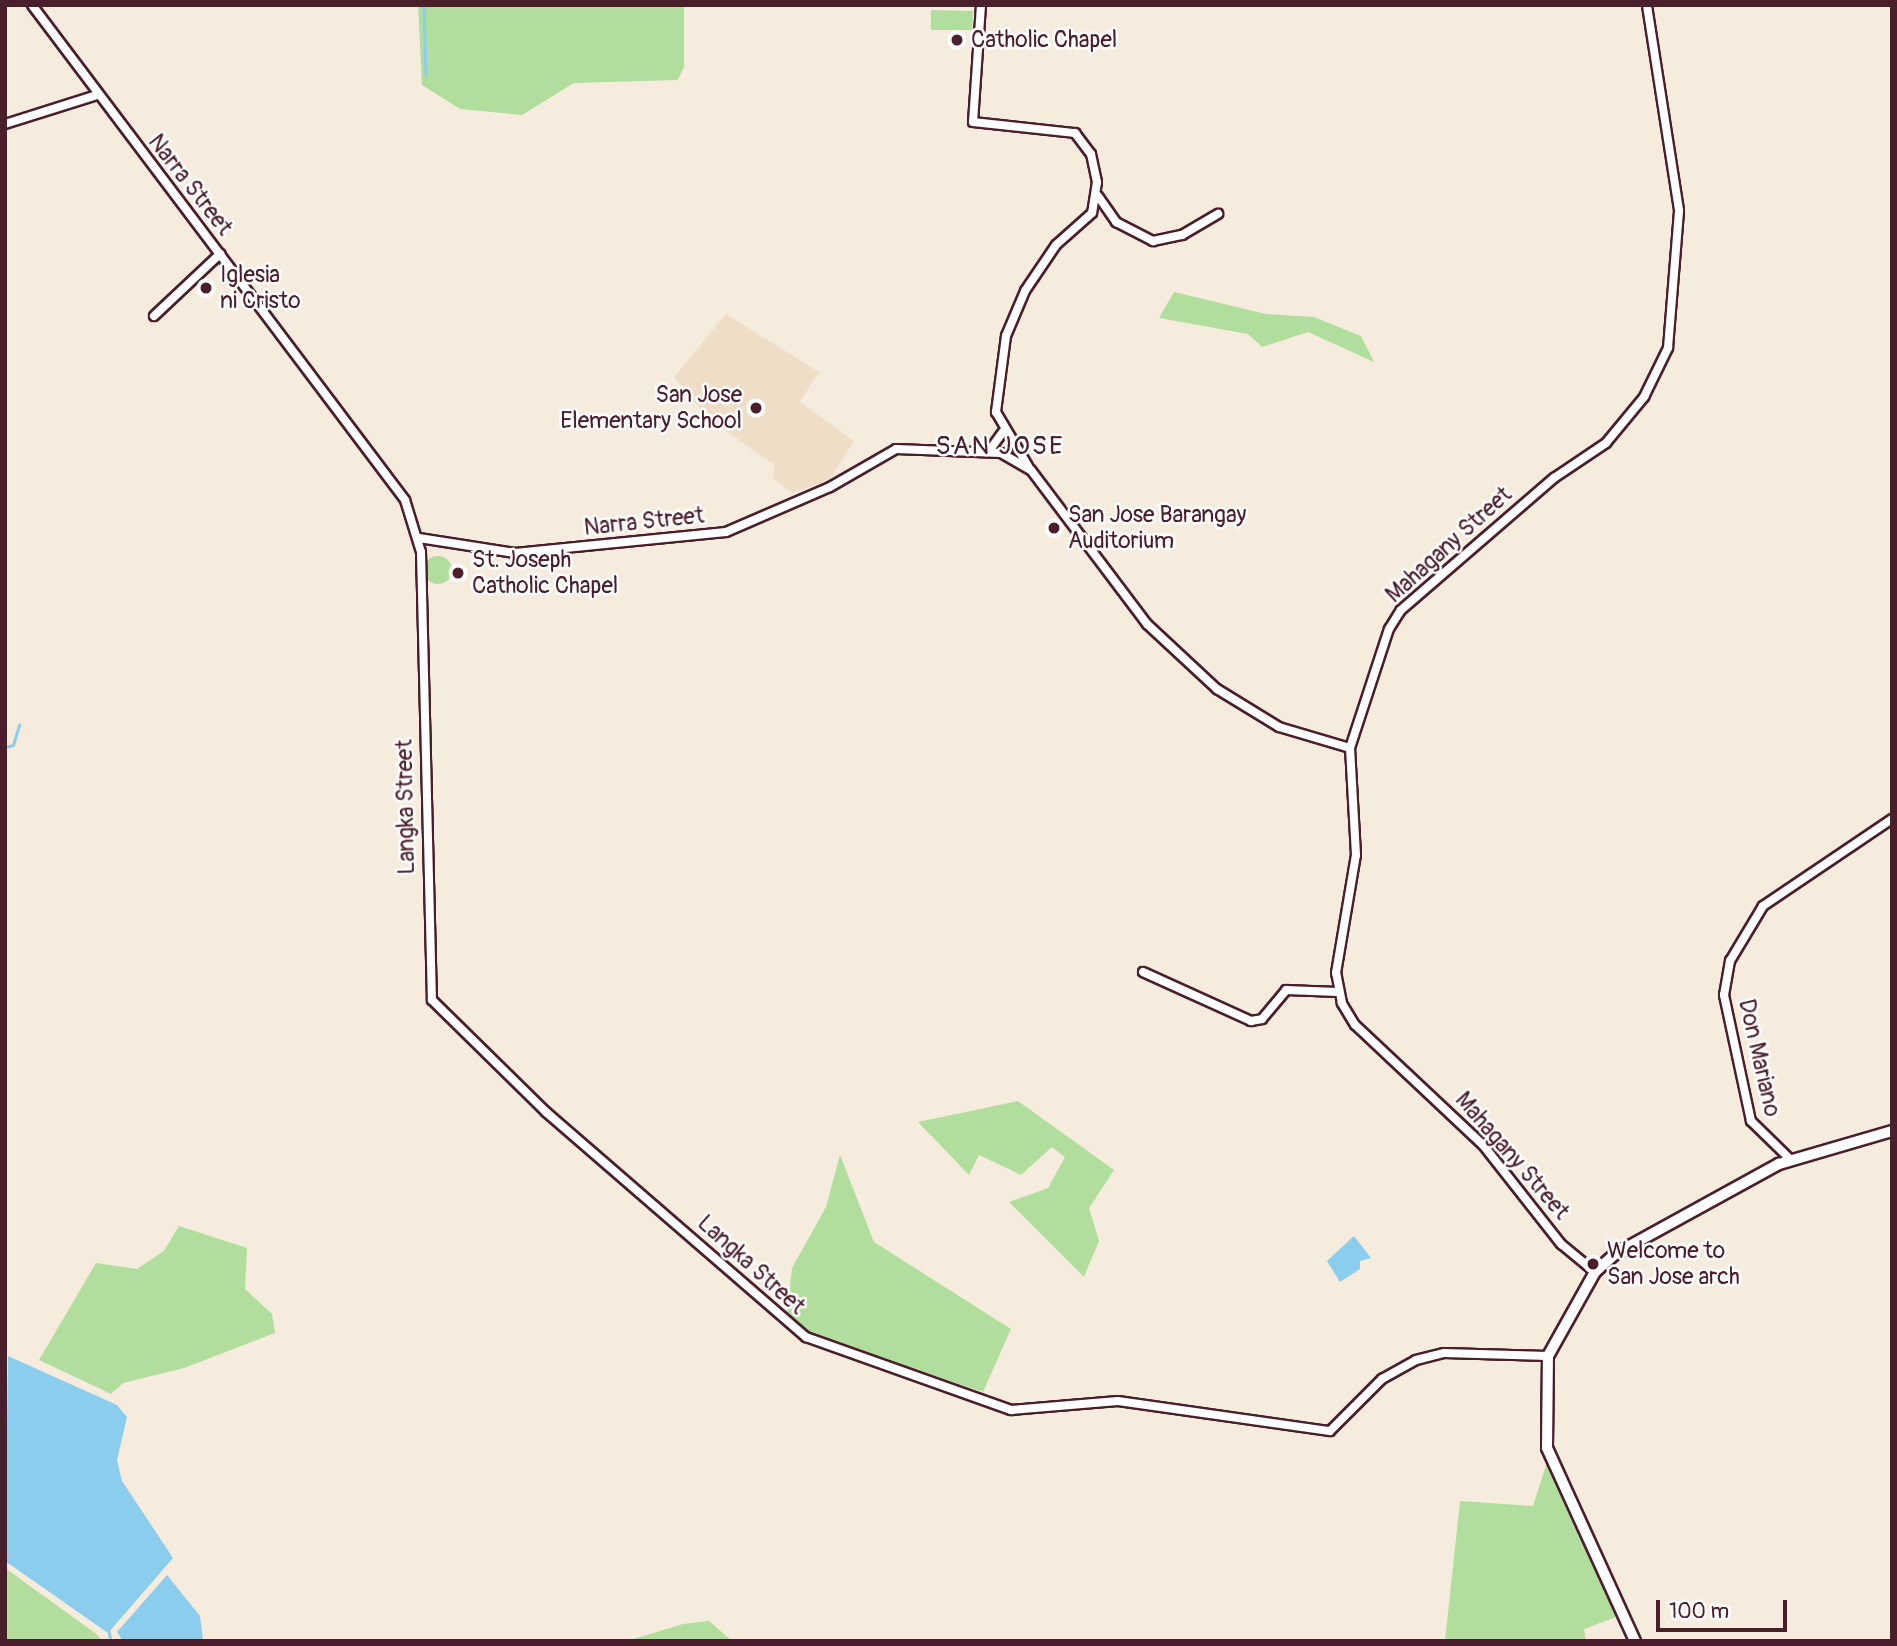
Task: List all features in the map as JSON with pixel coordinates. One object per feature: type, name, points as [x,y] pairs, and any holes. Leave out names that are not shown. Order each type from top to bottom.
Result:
[{"type":"street","name":"Narra Street","points":[[32,5],[97,95],[376,454],[419,538],[515,553],[726,532],[830,487],[896,449],[989,451],[1031,470],[1128,601],[1189,667],[1252,714],[1350,748]]},
{"type":"street","points":[[981,5],[973,122],[1080,135],[1091,154],[1097,194],[1116,222],[1153,241],[1182,235],[1219,214]]},
{"type":"street","name":"Mahagany Street","points":[[1595,1272],[1561,1244],[1483,1144],[1373,1045],[1338,992],[1356,855],[1350,748],[1380,649],[1401,610],[1554,478],[1606,443],[1660,371],[1668,348],[1679,210],[1647,5]]},
{"type":"street","points":[[5,124],[97,95]]},
{"type":"street","points":[[1031,470],[1003,432],[996,388],[1011,322],[1056,245],[1087,221],[1097,194]]},
{"type":"street","points":[[154,316],[220,254]]},
{"type":"street","points":[[989,451],[1003,432]]},
{"type":"street","name":"Langka Street","points":[[419,538],[434,1004],[779,1320],[841,1353],[1011,1410],[1107,1400],[1330,1432],[1382,1379],[1416,1360],[1444,1353],[1548,1356]]},
{"type":"street","name":"Don Mariano","points":[[1790,1160],[1751,1121],[1724,995],[1730,961],[1763,906],[1892,819]]},
{"type":"street","points":[[1143,972],[1251,1021],[1262,1019],[1286,990],[1338,992]]},
{"type":"street","points":[[1635,1641],[1548,1448],[1548,1356],[1595,1272],[1615,1254],[1790,1160],[1892,1131]]},
{"type":"shaded area","name":"San Jose Elementary School","points":[[726,314],[819,372],[800,402],[854,441],[829,480],[792,493],[773,478],[775,465],[710,420],[674,377]]},
{"type":"green space","points":[[418,5],[684,5],[684,67],[678,80],[574,83],[522,115],[460,109],[422,85]]},
{"type":"green space","points":[[931,10],[973,11],[972,30],[931,30]]},
{"type":"green space","points":[[1174,292],[1266,314],[1314,317],[1361,336],[1374,362],[1308,332],[1262,347],[1248,334],[1159,318]]},
{"type":"green space","points":[[438,556],[448,560],[452,570],[448,580],[438,584],[428,580],[424,570],[428,560]]},
{"type":"green space","points":[[1018,1101],[1114,1170],[1089,1208],[1099,1241],[1084,1277],[1009,1202],[1048,1188],[1065,1157],[1052,1147],[1021,1175],[979,1155],[969,1175],[918,1122]]},
{"type":"green space","points":[[840,1155],[874,1242],[1011,1329],[983,1392],[809,1334],[787,1316],[792,1268],[826,1207]]},
{"type":"green space","points":[[179,1226],[247,1248],[245,1289],[272,1314],[275,1333],[184,1368],[123,1383],[111,1394],[39,1360],[96,1263],[137,1269],[164,1251]]},
{"type":"green space","points":[[1548,1459],[1616,1617],[1584,1629],[1586,1641],[1445,1641],[1460,1501],[1533,1506]]},
{"type":"green space","points":[[5,1568],[95,1633],[103,1641],[5,1641]]},
{"type":"green space","points":[[709,1621],[732,1641],[627,1641],[683,1624]]},
{"type":"water","points":[[1354,1236],[1371,1258],[1360,1261],[1360,1269],[1340,1282],[1327,1261]]},
{"type":"water","points":[[8,1356],[117,1405],[127,1417],[117,1460],[122,1481],[173,1558],[108,1633],[5,1561]]},
{"type":"water","points":[[167,1575],[200,1616],[203,1641],[123,1641],[117,1632]]},
{"type":"waterway","points":[[424,5],[426,75]]},
{"type":"waterway","points":[[5,747],[13,745],[19,725]]},
{"type":"waterway","points":[[109,1631],[111,1641]]},
{"type":"place","name":"Catholic Chapel","points":[[957,40]]},
{"type":"place","name":"Iglesia ni Cristo","points":[[206,288]]},
{"type":"place","name":"San Jose Elementary School","points":[[756,408]]},
{"type":"place","name":"San Jose Barangay Auditorium","points":[[1054,528]]},
{"type":"place","name":"St. Joseph Catholic Chapel","points":[[458,573]]},
{"type":"place","name":"Welcome to San Jose arch","points":[[1593,1264]]},
{"type":"district","name":"SAN JOSE","points":[[1000,447]]}]
